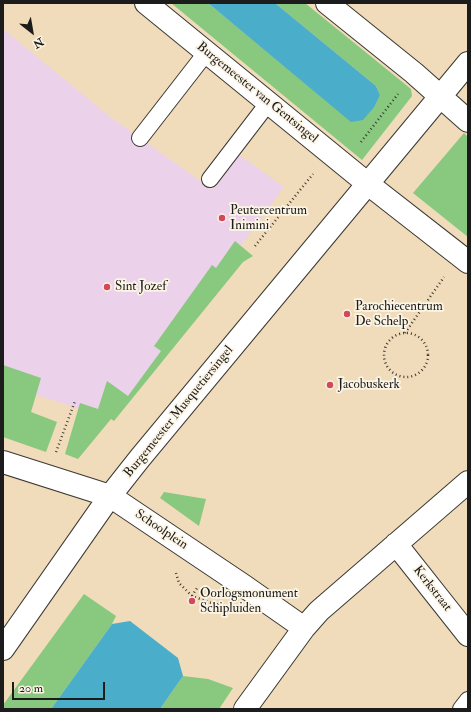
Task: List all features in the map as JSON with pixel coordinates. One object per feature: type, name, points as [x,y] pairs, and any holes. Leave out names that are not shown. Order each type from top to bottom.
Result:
[{"type":"street","name":"Burgemeester van Gentsingel","points":[[146,3],[368,184],[464,259]]},
{"type":"street","points":[[327,3],[414,73],[439,97],[468,121]]},
{"type":"street","points":[[368,184],[468,63]]},
{"type":"street","name":"Burgemeester Musquetiersingel","points":[[3,650],[110,496],[368,184]]},
{"type":"street","name":"Schoolplein","points":[[3,462],[110,496],[304,628]]},
{"type":"street","points":[[245,709],[304,628],[319,611],[468,482]]},
{"type":"street","name":"Kerkstraat","points":[[396,544],[468,635]]},
{"type":"lane","points":[[140,138],[206,53]]},
{"type":"lane","points":[[210,179],[269,102]]},
{"type":"lane","points":[[461,709],[468,700]]},
{"type":"path","points":[[255,246],[338,158],[414,73]]},
{"type":"path","points":[[405,332],[418,336],[424,342],[428,355],[423,369],[411,376],[396,375],[390,370],[383,358],[386,343],[398,334],[405,332],[464,259]]},
{"type":"path","points":[[47,476],[75,401]]},
{"type":"shaded area","name":"Sint Jozef","points":[[3,29],[109,116],[213,190],[239,155],[284,187],[113,420],[3,384]]},
{"type":"green space","points":[[171,3],[208,3],[351,121],[375,106],[380,95],[376,86],[275,3],[305,3],[411,89],[412,96],[362,160]]},
{"type":"green space","points":[[464,133],[468,137],[468,237],[413,193]]},
{"type":"green space","points":[[235,241],[253,256],[243,262],[114,421],[111,419],[78,459],[65,454],[80,403],[98,409],[107,381],[128,396],[161,351],[154,346],[212,265],[216,268]]},
{"type":"green space","points":[[3,365],[41,378],[31,412],[57,422],[46,452],[3,437]]},
{"type":"green space","points":[[164,492],[206,499],[199,526],[160,498]]},
{"type":"green space","points":[[84,594],[116,616],[112,624],[51,709],[3,709],[3,705]]},
{"type":"green space","points":[[183,676],[208,679],[233,688],[219,709],[160,709]]},
{"type":"water","points":[[208,3],[275,3],[376,86],[380,95],[375,106],[363,120],[351,122]]},
{"type":"water","points":[[130,621],[178,658],[183,676],[160,709],[51,709],[112,624]]},
{"type":"place","name":"Peutercentrum Inimini","points":[[222,218]]},
{"type":"place","name":"Sint Jozef","points":[[107,287]]},
{"type":"place","name":"Parochiecentrum De Schelp","points":[[347,314]]},
{"type":"place","name":"Jacobuskerk","points":[[330,385]]},
{"type":"place","name":"Oorlogsmonument Schipluiden","points":[[192,601]]}]
